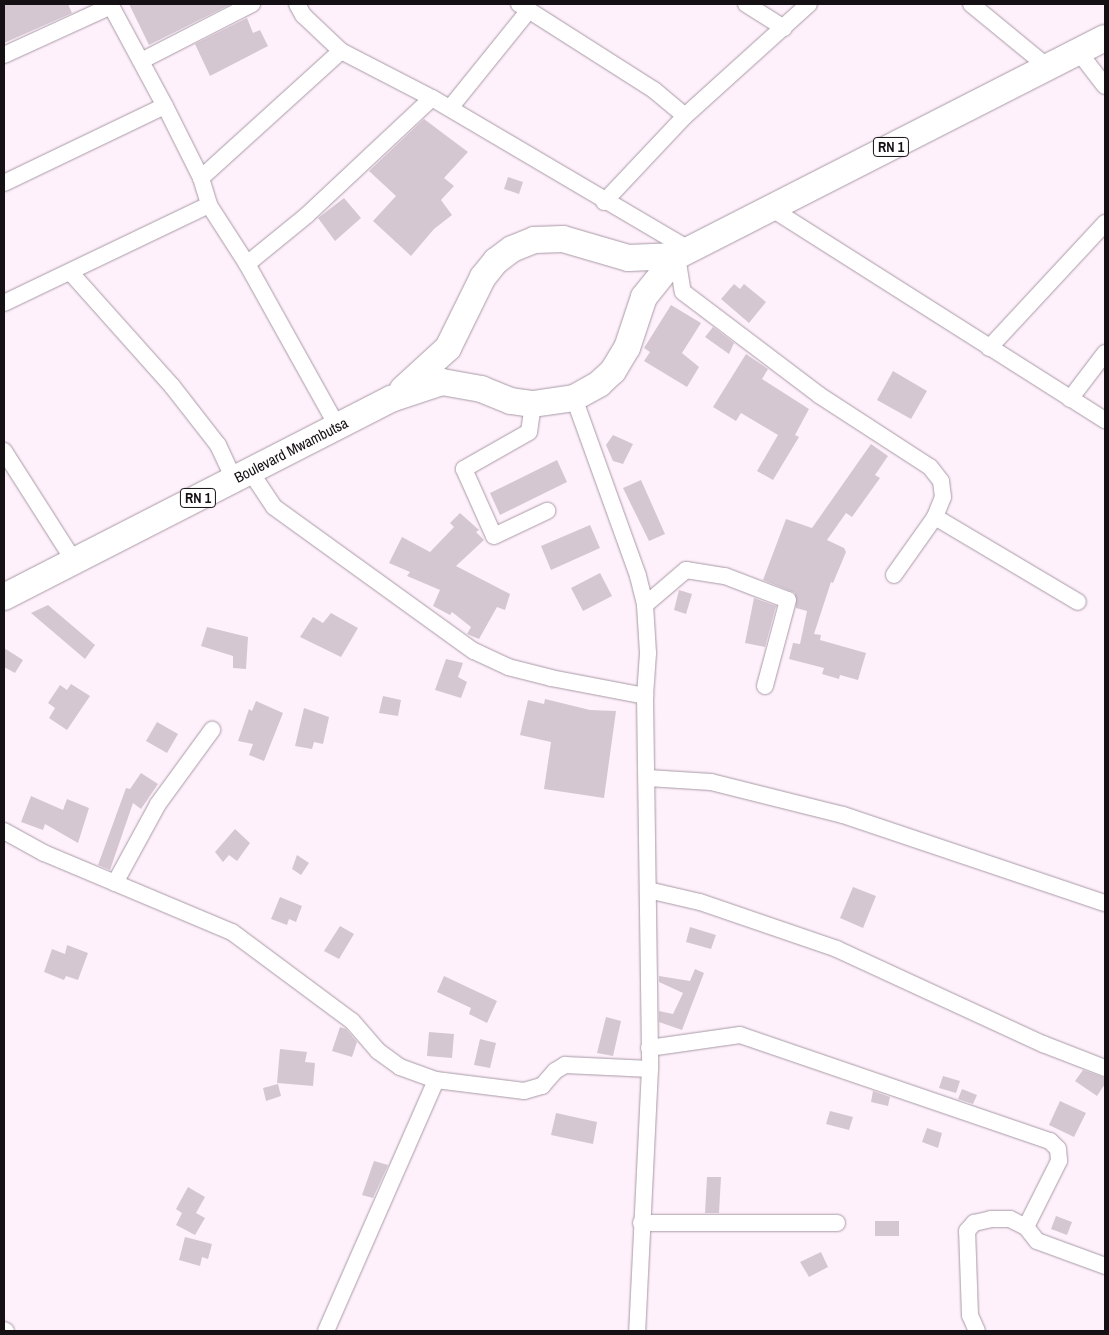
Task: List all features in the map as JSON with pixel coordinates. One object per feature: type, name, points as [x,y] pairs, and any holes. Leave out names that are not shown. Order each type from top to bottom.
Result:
[{"type":"highway","name":"RN 1","points":[[682,253],[769,207],[1049,68],[1105,38]]},
{"type":"highway","name":"Boulevard Mwambutsa","points":[[391,399],[448,348],[484,277],[496,260],[512,249],[534,240],[563,239],[628,258],[682,253]]},
{"type":"highway","name":"Boulevard Mwambutsa","points":[[4,597],[391,399],[442,382],[481,389],[510,401],[533,404],[574,398],[599,384],[613,371],[627,348],[644,297],[682,253]]},
{"type":"street","points":[[141,61],[252,4]]},
{"type":"street","points":[[297,4],[303,15],[341,51],[450,108],[604,202],[682,253],[683,292],[819,395],[930,467],[941,481],[943,498],[935,517],[894,575]]},
{"type":"street","points":[[746,4],[784,28]]},
{"type":"street","points":[[604,202],[685,116],[809,4]]},
{"type":"street","points":[[971,4],[1049,68]]},
{"type":"street","points":[[4,55],[110,5],[165,106],[201,178],[210,204],[247,264],[336,426]]},
{"type":"street","points":[[450,108],[524,7],[654,90],[685,116]]},
{"type":"street","points":[[201,178],[341,51]]},
{"type":"street","points":[[1078,51],[1105,86]]},
{"type":"street","points":[[247,264],[307,216],[432,98]]},
{"type":"street","points":[[4,183],[165,106]]},
{"type":"street","points":[[4,303],[210,204]]},
{"type":"street","points":[[769,207],[1105,420]]},
{"type":"street","points":[[989,348],[1105,223]]},
{"type":"street","points":[[71,272],[195,416],[242,476],[274,507],[474,651],[508,667],[551,678],[645,696]]},
{"type":"street","points":[[1070,399],[1105,353]]},
{"type":"street","points":[[574,398],[638,576],[645,605],[648,653],[645,696],[648,778],[650,1069],[637,1331]]},
{"type":"street","points":[[533,404],[529,432],[464,469],[494,536],[547,511]]},
{"type":"street","points":[[4,451],[74,562]]},
{"type":"street","points":[[935,517],[1078,602]]},
{"type":"street","points":[[645,605],[686,570],[725,576],[788,600],[765,686]]},
{"type":"street","points":[[115,883],[158,804],[212,730]]},
{"type":"street","points":[[648,778],[711,782],[843,815],[1105,903]]},
{"type":"street","points":[[4,831],[44,853],[232,932],[255,946],[352,1021],[378,1051],[400,1067],[436,1080],[524,1090],[542,1086],[555,1071],[565,1065],[650,1069]]},
{"type":"street","points":[[648,890],[700,902],[837,949],[1043,1044],[1105,1068]]},
{"type":"street","points":[[650,1048],[740,1035],[767,1041],[869,1081],[1050,1141],[1058,1149],[1059,1161],[1026,1227]]},
{"type":"street","points":[[326,1331],[436,1080]]},
{"type":"street","points":[[967,1331],[970,1315],[967,1231],[974,1223],[991,1219],[1010,1219],[1026,1227],[1037,1241],[1105,1266]]},
{"type":"street","points":[[641,1223],[837,1223]]},
{"type":"street","points":[[970,1315],[977,1331]]},
{"type":"building","points":[[4,4],[68,4],[72,13],[4,43]]},
{"type":"building","points":[[129,4],[231,4],[149,45]]},
{"type":"building","points":[[247,18],[253,33],[260,30],[268,46],[210,76],[195,44]]},
{"type":"building","points":[[424,119],[468,152],[444,178],[454,186],[441,200],[452,215],[434,229],[411,256],[373,221],[396,196],[369,171]]},
{"type":"building","points":[[508,177],[523,182],[519,194],[504,189]]},
{"type":"building","points":[[344,198],[361,218],[335,241],[318,218]]},
{"type":"building","points":[[734,284],[740,289],[744,284],[766,302],[749,323],[721,299]]},
{"type":"building","points":[[671,305],[701,323],[682,353],[699,367],[687,387],[644,361],[650,352],[644,348]]},
{"type":"building","points":[[713,327],[734,343],[729,354],[705,337]]},
{"type":"building","points":[[746,354],[768,369],[762,379],[809,409],[795,435],[799,437],[773,480],[757,471],[778,435],[741,413],[736,421],[713,407]]},
{"type":"building","points":[[893,371],[927,391],[911,419],[877,400]]},
{"type":"building","points":[[613,435],[633,444],[623,464],[613,461],[606,445]]},
{"type":"building","points":[[871,444],[888,456],[875,475],[880,478],[852,517],[846,513],[827,540],[844,548],[846,552],[833,583],[831,582],[814,634],[821,635],[820,640],[866,653],[858,680],[840,675],[839,679],[822,674],[824,668],[789,659],[793,643],[800,644],[807,611],[796,608],[795,593],[763,580],[786,519],[812,528]]},
{"type":"building","points":[[557,460],[567,482],[500,515],[490,493]]},
{"type":"building","points":[[641,480],[665,534],[649,541],[623,488]]},
{"type":"building","points":[[460,513],[479,530],[476,532],[484,540],[456,566],[510,594],[505,610],[497,607],[479,639],[467,634],[471,627],[452,612],[450,615],[433,606],[440,590],[407,576],[410,572],[389,563],[402,537],[430,552],[454,527],[450,523]]},
{"type":"building","points":[[590,525],[600,548],[551,570],[541,546]]},
{"type":"building","points":[[600,573],[612,596],[583,611],[571,588]]},
{"type":"building","points":[[679,590],[692,594],[686,614],[674,610]]},
{"type":"building","points":[[754,598],[776,606],[765,647],[745,643]]},
{"type":"building","points":[[48,605],[95,645],[85,659],[31,613]]},
{"type":"building","points":[[331,613],[358,628],[341,657],[300,637],[313,617],[323,623]]},
{"type":"building","points":[[207,627],[248,637],[246,669],[233,668],[233,656],[201,646]]},
{"type":"building","points":[[4,648],[23,660],[15,673],[4,667]]},
{"type":"building","points":[[446,659],[463,663],[458,677],[467,682],[461,698],[435,690]]},
{"type":"building","points":[[71,684],[90,696],[67,730],[49,718],[55,708],[48,703],[60,685],[67,690]]},
{"type":"building","points":[[383,696],[401,700],[398,716],[379,713]]},
{"type":"building","points":[[545,699],[590,710],[616,711],[604,798],[544,789],[551,742],[520,735],[528,700],[544,704]]},
{"type":"building","points":[[256,701],[283,713],[264,761],[249,755],[253,744],[238,741],[249,709],[252,711]]},
{"type":"building","points":[[304,708],[329,717],[323,744],[314,742],[312,749],[295,746]]},
{"type":"building","points":[[157,722],[178,734],[167,753],[146,741]]},
{"type":"building","points":[[141,773],[158,784],[141,809],[133,803],[110,870],[98,865],[126,788],[130,789]]},
{"type":"building","points":[[31,796],[63,810],[67,799],[89,808],[78,843],[45,824],[43,830],[21,822]]},
{"type":"building","points":[[235,829],[250,843],[237,861],[229,855],[223,862],[215,852]]},
{"type":"building","points":[[297,855],[309,863],[301,875],[292,869]]},
{"type":"building","points":[[853,887],[876,896],[863,928],[840,918]]},
{"type":"building","points":[[280,897],[302,906],[296,922],[289,919],[287,925],[271,919]]},
{"type":"building","points":[[340,926],[354,934],[339,959],[324,951]]},
{"type":"building","points":[[690,927],[716,935],[711,949],[686,942]]},
{"type":"building","points":[[67,945],[88,953],[78,980],[66,976],[64,980],[44,972],[52,949],[65,954]]},
{"type":"building","points":[[695,969],[704,973],[682,1030],[659,1022],[659,1011],[673,1014],[683,993],[659,982],[659,976],[690,981]]},
{"type":"building","points":[[444,976],[497,1001],[487,1023],[469,1014],[471,1008],[437,992]]},
{"type":"building","points":[[606,1017],[621,1021],[613,1056],[597,1053]]},
{"type":"building","points":[[340,1027],[346,1029],[357,1042],[352,1057],[332,1051]]},
{"type":"building","points":[[429,1032],[454,1034],[452,1058],[427,1056]]},
{"type":"building","points":[[480,1039],[496,1043],[490,1068],[474,1065]]},
{"type":"building","points":[[280,1049],[307,1052],[305,1062],[315,1063],[313,1086],[277,1083]]},
{"type":"building","points":[[1083,1070],[1105,1078],[1105,1084],[1097,1096],[1075,1081]]},
{"type":"building","points":[[943,1076],[960,1081],[956,1093],[939,1088]]},
{"type":"building","points":[[278,1084],[281,1096],[266,1101],[263,1088]]},
{"type":"building","points":[[962,1089],[977,1095],[973,1104],[958,1099]]},
{"type":"building","points":[[873,1091],[890,1097],[888,1106],[871,1102]]},
{"type":"building","points":[[1060,1101],[1086,1113],[1074,1137],[1049,1125]]},
{"type":"building","points":[[830,1111],[853,1117],[849,1130],[826,1124]]},
{"type":"building","points":[[556,1113],[597,1122],[593,1144],[551,1135]]},
{"type":"building","points":[[927,1128],[942,1133],[938,1148],[922,1142]]},
{"type":"building","points":[[374,1161],[388,1165],[373,1198],[362,1195]]},
{"type":"building","points":[[707,1177],[721,1177],[719,1213],[705,1213]]},
{"type":"building","points":[[188,1187],[205,1197],[196,1213],[205,1218],[195,1235],[176,1225],[182,1213],[176,1209]]},
{"type":"building","points":[[1056,1216],[1072,1222],[1067,1235],[1051,1229]]},
{"type":"building","points":[[875,1221],[899,1221],[899,1236],[875,1236]]},
{"type":"building","points":[[185,1237],[212,1244],[208,1259],[202,1257],[200,1266],[179,1260]]},
{"type":"building","points":[[821,1252],[828,1267],[809,1277],[800,1262]]}]
